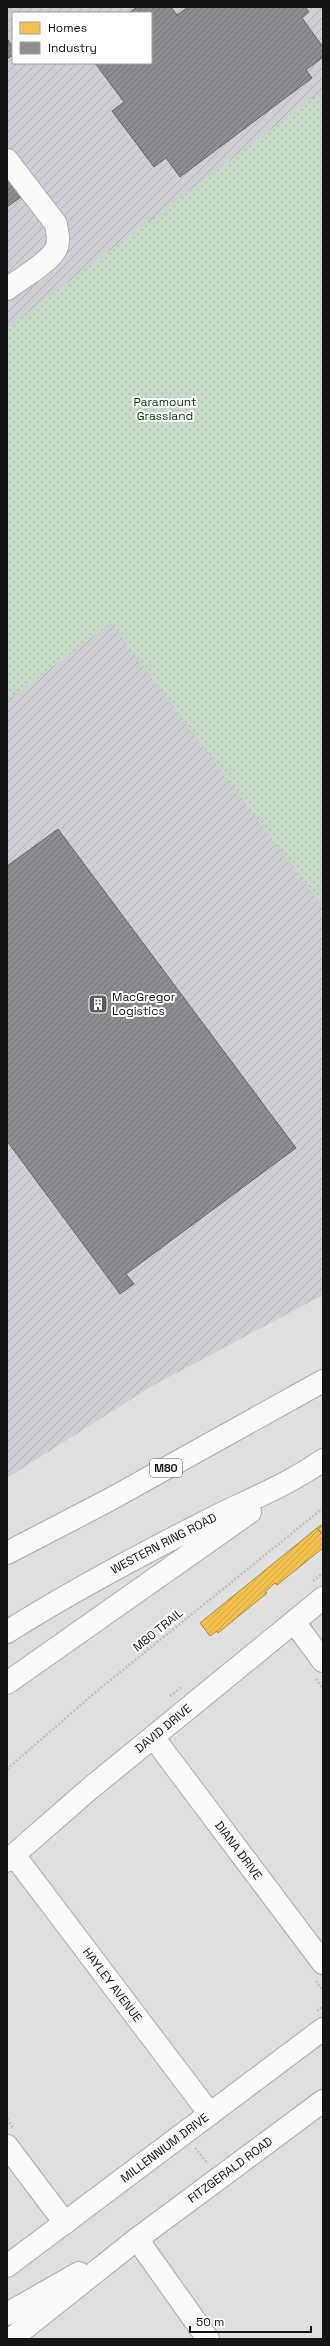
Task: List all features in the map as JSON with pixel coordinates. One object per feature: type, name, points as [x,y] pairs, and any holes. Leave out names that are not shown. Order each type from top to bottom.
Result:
[{"type":"main road","points":[[7,160],[56,224],[58,236],[56,249],[45,260],[7,289]]},
{"type":"main road","name":"M80","points":[[7,1553],[110,1500],[323,1381]]},
{"type":"main road","name":"WESTERN RING ROAD","points":[[7,1632],[125,1564],[204,1522],[298,1478],[323,1460]]},
{"type":"main road","points":[[7,1683],[298,1478]]},
{"type":"main road","name":"DAVID DRIVE","points":[[11,1858],[153,1737],[323,1598]]},
{"type":"main road","points":[[294,1622],[323,1661]]},
{"type":"main road","name":"DIANA DRIVE","points":[[153,1737],[323,1963]]},
{"type":"main road","name":"HAYLEY AVENUE","points":[[11,1858],[210,2114]]},
{"type":"main road","name":"MILLENNIUM DRIVE","points":[[7,2266],[323,2029]]},
{"type":"main road","name":"FITZGERALD ROAD","points":[[11,2339],[137,2239],[323,2101]]},
{"type":"main road","points":[[7,2146],[65,2223]]},
{"type":"main road","points":[[137,2239],[208,2339]]},
{"type":"main road","name":"FITZGERALD ROAD","points":[[7,2314],[137,2239]]},
{"type":"path","name":"M80 TRAIL","points":[[7,1769],[97,1691],[323,1508]]},
{"type":"shaded area","points":[[7,7],[323,7],[323,1295],[152,1386],[7,1478]]},
{"type":"green space","name":"Paramount Grassland","points":[[323,90],[323,907],[111,623],[7,701],[7,328]]},
{"type":"building: Homes","points":[[323,1524],[323,1535],[317,1528]]},
{"type":"building: Homes","points":[[317,1528],[323,1535],[323,1548],[277,1585],[275,1583],[265,1592],[267,1593],[218,1633],[217,1631],[210,1636],[200,1623]]},
{"type":"building: Industry","points":[[137,7],[171,7],[177,15],[188,7],[305,7],[309,12],[302,18],[323,47],[323,57],[306,70],[312,78],[180,177],[166,158],[154,167],[112,111],[124,102],[96,64],[152,64],[152,12],[130,12]]},
{"type":"building: Industry","points":[[8,40],[12,46],[12,56],[7,59]]},
{"type":"building: Industry","points":[[7,169],[25,194],[7,207]]},
{"type":"building: Industry","name":"MacGregor Logistics","points":[[58,829],[296,1148],[126,1274],[134,1284],[120,1294],[7,1141],[7,866]]},
{"type":"place","name":"MacGregor Logistics","points":[[98,1004]]}]
